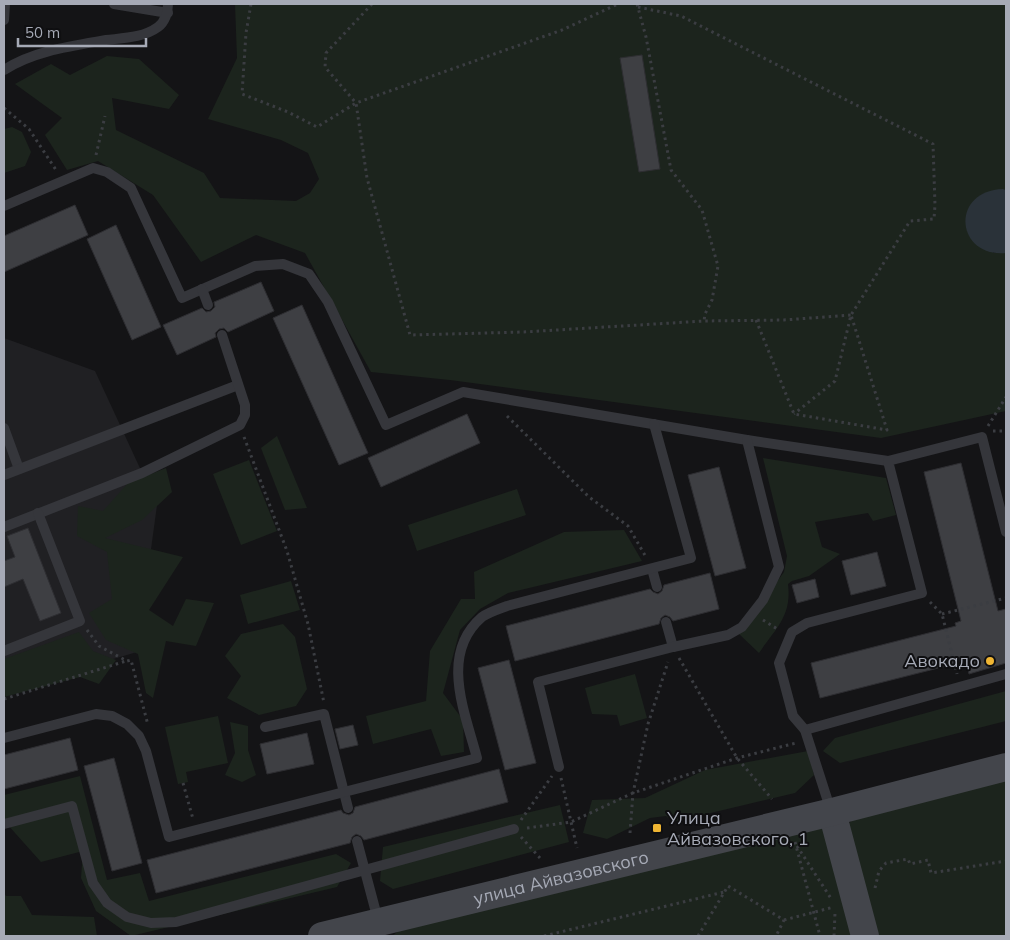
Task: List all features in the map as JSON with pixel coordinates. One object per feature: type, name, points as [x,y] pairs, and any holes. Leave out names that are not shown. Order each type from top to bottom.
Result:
[{"type":"main road","name":"улица Айвазовского","points":[[322,936],[380,929],[1006,767]]},
{"type":"main road","points":[[832,812],[846,904],[865,936]]},
{"type":"lane","points":[[4,20],[5,4]]},
{"type":"lane","points":[[4,70],[28,56],[84,44],[144,35],[160,26],[168,8],[114,4]]},
{"type":"lane","points":[[4,206],[93,168],[107,172],[131,188],[182,298],[255,266],[283,264],[309,274],[328,302],[386,425],[463,392],[747,440],[888,461],[982,438],[1006,532]]},
{"type":"lane","points":[[202,289],[208,305]]},
{"type":"lane","points":[[4,527],[142,473],[240,425],[245,415],[245,405],[222,334]]},
{"type":"lane","points":[[4,475],[238,385]]},
{"type":"lane","points":[[4,738],[96,714],[112,716],[127,724],[139,736],[146,751],[168,836],[477,758],[458,685],[458,658],[465,635],[483,616],[506,606],[691,558],[654,424]]},
{"type":"lane","points":[[4,428],[19,469]]},
{"type":"lane","points":[[558,767],[538,682],[673,647],[728,635],[742,627],[772,584],[779,567],[747,440]]},
{"type":"lane","points":[[832,812],[806,735],[793,716],[779,663],[792,632],[807,623],[922,593],[888,461]]},
{"type":"lane","points":[[4,651],[80,621],[38,513]]},
{"type":"lane","points":[[652,569],[657,587]]},
{"type":"lane","points":[[666,622],[673,647]]},
{"type":"lane","points":[[806,735],[1006,674]]},
{"type":"lane","points":[[265,727],[324,714],[348,808]]},
{"type":"lane","points":[[4,824],[72,806],[93,884],[108,903],[128,917],[151,923],[176,922],[514,829]]},
{"type":"lane","points":[[357,841],[380,929]]},
{"type":"path","points":[[251,4],[246,33],[242,94],[288,112],[317,127],[356,103],[562,30],[618,4]]},
{"type":"path","points":[[372,4],[326,53],[325,67],[356,103],[367,178],[410,335],[524,332],[704,321],[784,320],[851,315]]},
{"type":"path","points":[[704,321],[705,314],[712,300],[718,266],[702,210],[671,170],[646,37],[638,6],[681,16],[933,144],[934,219],[910,221],[851,315],[835,381],[794,414]]},
{"type":"path","points":[[4,108],[29,129],[63,181]]},
{"type":"path","points":[[93,168],[105,116]]},
{"type":"path","points":[[794,414],[887,430],[851,315]]},
{"type":"path","points":[[756,320],[794,414]]},
{"type":"path","points":[[982,438],[1006,397]]},
{"type":"path","points":[[506,416],[589,497],[628,526],[652,569]]},
{"type":"path","points":[[240,425],[287,551],[308,624],[323,696]]},
{"type":"path","points":[[922,593],[942,614],[960,687]]},
{"type":"path","points":[[942,614],[1006,598]]},
{"type":"path","points":[[753,613],[790,637]]},
{"type":"path","points":[[80,621],[99,646],[127,661],[131,660],[144,712]]},
{"type":"path","points":[[673,647],[737,758],[772,799]]},
{"type":"path","points":[[630,833],[633,793],[648,724],[673,647]]},
{"type":"path","points":[[4,700],[127,661]]},
{"type":"path","points":[[514,829],[571,822],[633,793],[806,735]]},
{"type":"path","points":[[558,767],[578,848]]},
{"type":"path","points":[[514,829],[558,767]]},
{"type":"path","points":[[183,783],[196,830]]},
{"type":"path","points":[[514,829],[540,858]]},
{"type":"path","points":[[794,838],[820,936]]},
{"type":"path","points":[[796,844],[846,904]]},
{"type":"path","points":[[698,936],[728,886],[784,920],[873,896],[880,870],[886,863],[908,859],[910,864],[928,860],[931,873],[1006,861]]},
{"type":"path","points":[[544,936],[724,892]]},
{"type":"path","points":[[834,936],[846,904]]},
{"type":"path","points":[[776,936],[784,920]]},
{"type":"shaded area","points":[[235,4],[1006,4],[1006,190],[1003,189],[993,253],[1006,253],[1006,411],[881,438],[450,380],[371,372],[305,253],[256,235],[201,262],[153,195],[98,161],[67,170],[45,135],[62,118],[15,84],[51,64],[70,75],[107,56],[139,59],[179,95],[169,109],[112,98],[116,130],[204,173],[220,198],[296,201],[310,193],[319,179],[308,153],[281,140],[208,119],[237,58]]},
{"type":"shaded area","points":[[12,127],[22,132],[31,152],[25,166],[4,173],[4,129]]},
{"type":"shaded area","points":[[1006,190],[1006,253],[989,252],[977,245],[969,235],[966,224],[967,211],[974,201],[986,193]]},
{"type":"shaded area","points":[[4,338],[95,371],[157,505],[137,652],[4,691]]},
{"type":"shaded area","points":[[277,436],[307,508],[285,510],[261,448]]},
{"type":"shaded area","points":[[763,458],[886,478],[896,515],[873,521],[868,513],[815,522],[822,547],[840,554],[809,576],[788,584],[788,605],[785,613],[777,629],[759,653],[739,634],[784,572],[787,556]]},
{"type":"shaded area","points":[[249,460],[277,531],[241,545],[213,474]]},
{"type":"shaded area","points":[[166,468],[172,492],[142,520],[105,538],[183,557],[149,610],[173,626],[186,599],[214,603],[196,646],[166,641],[153,698],[146,693],[138,654],[106,640],[89,613],[112,599],[107,552],[77,536],[78,506],[103,511],[128,483]]},
{"type":"shaded area","points":[[517,489],[526,515],[417,551],[408,525]]},
{"type":"shaded area","points":[[624,530],[642,561],[508,593],[480,609],[460,630],[443,693],[463,720],[464,752],[441,756],[431,729],[373,744],[366,716],[426,701],[430,651],[461,599],[475,599],[474,572],[564,532]]},
{"type":"shaded area","points":[[291,581],[300,610],[248,624],[240,595]]},
{"type":"shaded area","points":[[283,624],[295,637],[307,689],[296,706],[259,715],[227,698],[241,676],[225,656],[241,634]]},
{"type":"shaded area","points":[[79,632],[93,651],[116,660],[99,684],[80,677],[4,697],[4,659]]},
{"type":"shaded area","points":[[635,674],[647,718],[620,726],[617,715],[592,714],[585,688]]},
{"type":"shaded area","points":[[1006,691],[1006,721],[840,763],[823,751],[835,738]]},
{"type":"shaded area","points":[[218,716],[228,763],[186,772],[188,782],[178,784],[165,727]]},
{"type":"shaded area","points":[[230,722],[248,726],[248,750],[256,775],[242,782],[225,775],[235,753]]},
{"type":"shaded area","points":[[808,751],[814,775],[795,793],[673,822],[666,816],[650,818],[607,839],[583,833],[592,800],[645,798],[705,770]]},
{"type":"shaded area","points":[[1006,775],[1006,936],[876,936],[847,826],[855,816]]},
{"type":"shaded area","points":[[80,776],[107,880],[140,873],[149,901],[336,854],[351,863],[337,887],[131,936],[96,911],[81,878],[83,851],[41,862],[7,824],[4,826],[4,795]]},
{"type":"shaded area","points":[[560,805],[569,842],[393,889],[380,881],[383,847]]},
{"type":"shaded area","points":[[822,824],[857,936],[392,936],[405,926]]},
{"type":"shaded area","points":[[4,893],[6,896],[21,896],[32,915],[94,917],[97,936],[4,936]]},
{"type":"building","points":[[642,55],[660,169],[639,172],[620,58]]},
{"type":"building","points":[[75,205],[88,235],[4,272],[4,236]]},
{"type":"building","points":[[116,225],[161,327],[132,340],[87,239]]},
{"type":"building","points":[[261,282],[274,311],[228,332],[224,328],[219,329],[215,333],[216,337],[177,355],[163,325],[202,308],[206,312],[211,311],[215,307],[214,302]]},
{"type":"building","points":[[302,305],[368,453],[339,465],[273,318]]},
{"type":"building","points":[[467,414],[480,443],[381,487],[368,458]]},
{"type":"building","points":[[961,463],[998,611],[1006,609],[1006,663],[969,674],[966,661],[820,698],[811,663],[956,626],[955,623],[961,621],[924,472]]},
{"type":"building","points":[[719,467],[746,568],[715,576],[688,475]]},
{"type":"building","points":[[28,528],[61,613],[40,621],[23,579],[4,587],[4,561],[15,557],[7,536]]},
{"type":"building","points":[[877,552],[886,586],[851,595],[842,561]]},
{"type":"building","points":[[710,573],[719,609],[673,621],[665,615],[661,618],[659,624],[515,661],[506,626],[650,589],[658,594],[662,591],[664,585]]},
{"type":"building","points":[[815,579],[819,597],[797,603],[792,585]]},
{"type":"building","points":[[509,660],[536,763],[505,770],[478,668]]},
{"type":"building","points":[[353,725],[358,745],[340,749],[335,729]]},
{"type":"building","points":[[307,733],[314,764],[267,774],[260,744]]},
{"type":"building","points":[[70,738],[78,770],[4,789],[4,755]]},
{"type":"building","points":[[114,758],[142,863],[112,871],[84,766]]},
{"type":"building","points":[[499,769],[508,802],[364,840],[356,834],[352,837],[350,843],[156,893],[147,860],[341,810],[349,815],[353,813],[355,807]]},
{"type":"place","name":"Авокадо","points":[[990,661]]},
{"type":"place","name":"Улица Айвазовского, 1","points":[[657,828]]}]
